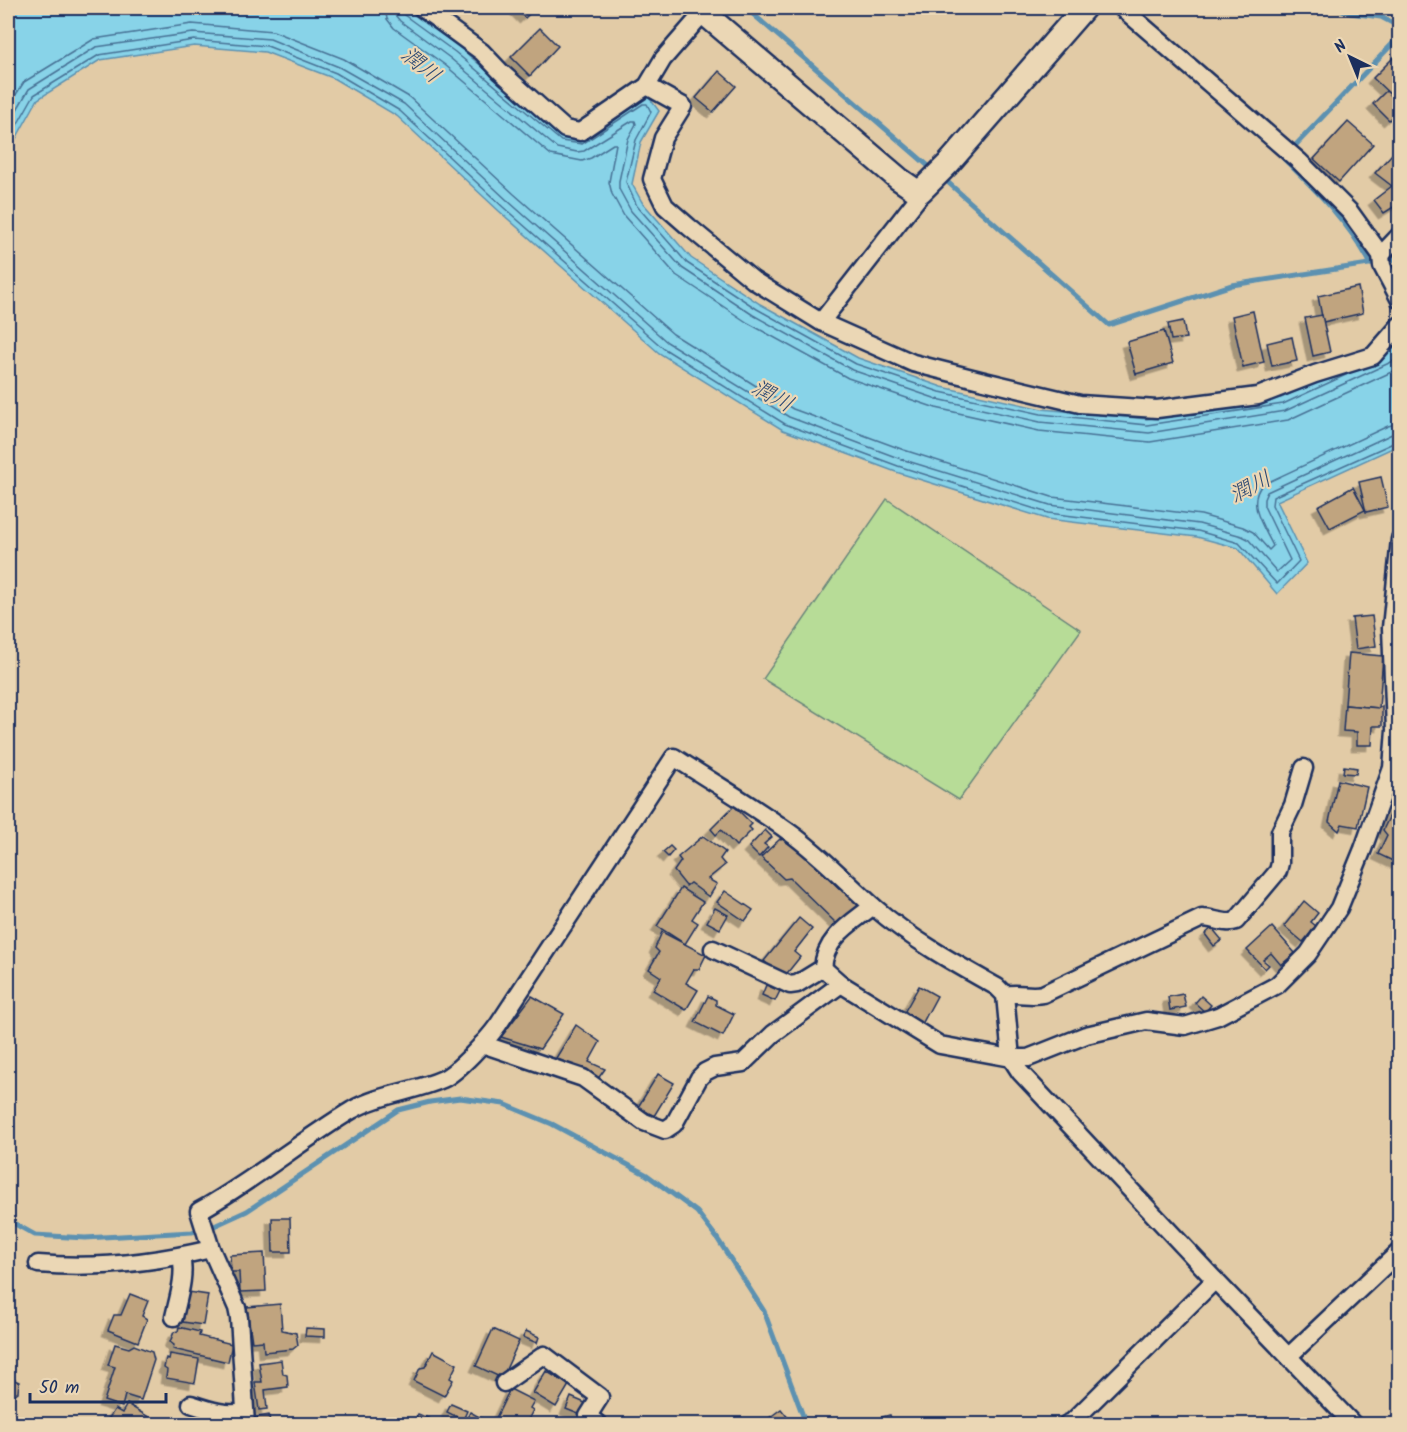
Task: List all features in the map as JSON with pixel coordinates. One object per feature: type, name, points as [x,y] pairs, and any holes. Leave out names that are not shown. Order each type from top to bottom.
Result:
[{"type":"street","points":[[422,8],[482,52],[565,129],[580,132],[647,86],[663,59],[708,17],[915,190],[921,190],[948,164],[1084,8]]},
{"type":"street","points":[[1122,8],[1299,161],[1350,212],[1382,255],[1382,266],[1400,300]]},
{"type":"street","points":[[647,86],[683,106],[663,138],[652,179],[665,206],[753,280],[821,322],[913,363],[1080,404],[1156,409],[1258,396],[1315,374],[1373,356],[1400,325]]},
{"type":"street","points":[[821,322],[928,184]]},
{"type":"street","points":[[1382,255],[1400,236]]},
{"type":"street","points":[[823,968],[841,984],[939,1045],[1011,1058],[1028,1058],[1086,1035],[1146,1020],[1185,1026],[1218,1016],[1277,985],[1308,954],[1339,908],[1396,769],[1391,628],[1400,539]]},
{"type":"street","points":[[191,1404],[245,1418],[239,1318],[209,1244],[199,1211],[355,1109],[372,1101],[444,1078],[483,1044],[505,1015],[674,757],[789,832],[873,906],[932,950],[997,987],[1005,994],[1034,996],[1043,994],[1202,918],[1213,918],[1230,923],[1236,921],[1278,871],[1280,832],[1293,806],[1304,768]]},
{"type":"street","points":[[823,968],[834,938],[873,906]]},
{"type":"street","points":[[713,949],[790,985],[797,984],[823,968]]},
{"type":"street","points":[[483,1044],[583,1078],[644,1122],[665,1130],[674,1124],[699,1078],[705,1072],[715,1067],[743,1063],[772,1034],[841,984]]},
{"type":"street","points":[[1005,994],[1011,1058],[1020,1072],[1353,1425]]},
{"type":"street","points":[[38,1264],[62,1266],[181,1256],[209,1244]]},
{"type":"street","points":[[1289,1356],[1400,1251]]},
{"type":"street","points":[[174,1317],[179,1298],[183,1263],[181,1256]]},
{"type":"street","points":[[1067,1425],[1215,1280]]},
{"type":"street","points":[[504,1383],[544,1355],[600,1397],[588,1416],[598,1425]]},
{"type":"green space","points":[[887,499],[1081,630],[959,800],[763,679]]},
{"type":"water","name":"潤川","points":[[8,8],[404,8],[459,47],[563,136],[647,95],[659,111],[641,142],[632,184],[642,202],[691,258],[760,304],[858,358],[942,387],[1042,409],[1147,419],[1281,398],[1399,343],[1399,445],[1277,501],[1307,563],[1277,594],[1238,548],[1197,537],[1047,519],[896,472],[783,430],[659,353],[499,211],[397,116],[333,78],[265,52],[194,46],[100,60],[38,99],[8,153]]},
{"type":"building","points":[[515,8],[535,8],[525,18]]},
{"type":"building","points":[[540,28],[558,46],[530,76],[511,57]]},
{"type":"building","points":[[1400,51],[1400,92],[1394,98],[1373,78]]},
{"type":"building","points":[[719,71],[736,86],[713,112],[696,98]]},
{"type":"building","points":[[1386,91],[1400,104],[1400,110],[1389,120],[1373,104]]},
{"type":"building","points":[[1348,122],[1373,144],[1339,182],[1314,159]]},
{"type":"building","points":[[1392,154],[1400,161],[1400,178],[1392,186],[1375,173]]},
{"type":"building","points":[[1400,180],[1400,197],[1392,186]]},
{"type":"building","points":[[1392,186],[1400,197],[1400,203],[1384,213],[1374,200]]},
{"type":"building","points":[[1358,287],[1363,313],[1323,322],[1318,296]]},
{"type":"building","points":[[1253,311],[1264,362],[1243,367],[1232,316]]},
{"type":"building","points":[[1322,315],[1330,352],[1313,356],[1305,318]]},
{"type":"building","points":[[1183,321],[1186,338],[1171,340],[1168,324]]},
{"type":"building","points":[[1164,331],[1173,363],[1136,374],[1127,342]]},
{"type":"building","points":[[1292,337],[1297,361],[1272,366],[1267,343]]},
{"type":"building","points":[[1381,477],[1388,507],[1366,512],[1359,482]]},
{"type":"building","points":[[1353,487],[1365,510],[1330,528],[1318,506]]},
{"type":"building","points":[[1372,616],[1376,646],[1356,649],[1352,618]]},
{"type":"building","points":[[1349,653],[1383,656],[1379,708],[1345,705]]},
{"type":"building","points":[[1345,705],[1379,708],[1382,706],[1382,726],[1373,726],[1372,745],[1357,745],[1357,732],[1343,731]]},
{"type":"building","points":[[1344,766],[1357,768],[1356,774],[1343,773]]},
{"type":"building","points":[[1338,780],[1367,787],[1358,827],[1342,824],[1339,831],[1329,822]]},
{"type":"building","points":[[1395,805],[1400,808],[1400,860],[1397,863],[1378,854],[1387,835],[1383,830]]},
{"type":"building","points":[[734,806],[752,824],[749,827],[752,830],[736,846],[721,830],[716,835],[711,829]]},
{"type":"building","points":[[765,830],[772,837],[764,844],[768,847],[759,857],[749,847]]},
{"type":"building","points":[[703,836],[725,852],[720,859],[725,865],[708,879],[717,884],[709,897],[690,883],[686,886],[674,871],[681,861],[678,857]]},
{"type":"building","points":[[786,836],[843,892],[846,888],[863,905],[841,928],[790,878],[784,879],[761,857]]},
{"type":"building","points":[[670,846],[674,850],[668,857],[663,852]]},
{"type":"building","points":[[681,888],[703,902],[692,919],[698,923],[685,944],[657,926]]},
{"type":"building","points":[[725,891],[753,910],[745,921],[717,902]]},
{"type":"building","points":[[1304,901],[1318,913],[1311,922],[1316,926],[1303,942],[1284,926]]},
{"type":"building","points":[[715,908],[728,915],[720,929],[707,922]]},
{"type":"building","points":[[799,918],[812,929],[794,952],[800,957],[784,977],[764,961]]},
{"type":"building","points":[[1272,927],[1295,953],[1281,965],[1271,953],[1263,960],[1269,965],[1265,969],[1247,950]]},
{"type":"building","points":[[1212,928],[1222,940],[1214,946],[1205,934]]},
{"type":"building","points":[[662,932],[706,955],[699,969],[694,969],[686,983],[698,990],[686,1010],[653,990],[661,977],[649,969],[659,952],[655,948]]},
{"type":"building","points":[[766,985],[780,991],[775,1001],[762,995]]},
{"type":"building","points":[[919,986],[937,996],[922,1024],[905,1011]]},
{"type":"building","points":[[1183,994],[1186,1007],[1170,1010],[1168,997]]},
{"type":"building","points":[[532,996],[564,1014],[540,1049],[501,1037]]},
{"type":"building","points":[[708,996],[716,1000],[716,1005],[734,1014],[723,1036],[695,1022]]},
{"type":"building","points":[[1201,996],[1211,1005],[1205,1012],[1195,1003]]},
{"type":"building","points":[[576,1025],[600,1042],[589,1062],[605,1069],[597,1080],[556,1058]]},
{"type":"building","points":[[658,1074],[674,1083],[654,1116],[638,1107]]},
{"type":"building","points":[[272,1218],[290,1218],[291,1252],[273,1252]]},
{"type":"building","points":[[264,1253],[266,1291],[240,1292],[239,1272],[231,1272],[230,1255]]},
{"type":"building","points":[[188,1292],[208,1295],[203,1325],[183,1322]]},
{"type":"building","points":[[130,1294],[148,1301],[142,1316],[147,1319],[138,1342],[108,1330],[114,1315],[121,1315]]},
{"type":"building","points":[[280,1304],[282,1330],[296,1333],[298,1345],[293,1349],[264,1352],[263,1341],[252,1342],[247,1307]]},
{"type":"building","points":[[179,1327],[200,1332],[199,1336],[232,1344],[228,1362],[173,1349],[174,1345],[170,1342]]},
{"type":"building","points":[[306,1328],[325,1329],[325,1337],[305,1336]]},
{"type":"building","points":[[493,1329],[519,1341],[502,1378],[476,1366]]},
{"type":"building","points":[[526,1331],[539,1337],[537,1343],[523,1337]]},
{"type":"building","points":[[115,1344],[129,1348],[134,1345],[152,1352],[154,1360],[141,1400],[125,1395],[122,1407],[104,1401],[115,1367],[108,1365]]},
{"type":"building","points":[[433,1351],[457,1364],[450,1378],[453,1380],[444,1396],[414,1381],[420,1368],[425,1367]]},
{"type":"building","points":[[170,1354],[199,1359],[195,1383],[166,1378],[167,1370],[164,1368],[166,1358],[169,1359]]},
{"type":"building","points":[[281,1360],[283,1374],[287,1375],[288,1387],[265,1390],[267,1409],[259,1410],[255,1382],[262,1382],[259,1363]]},
{"type":"building","points":[[546,1371],[569,1385],[556,1407],[533,1393]]},
{"type":"building","points":[[8,1377],[19,1382],[18,1392],[8,1399]]},
{"type":"building","points":[[510,1389],[534,1401],[530,1408],[533,1410],[526,1424],[493,1424]]},
{"type":"building","points":[[571,1397],[585,1403],[581,1415],[566,1409]]},
{"type":"building","points":[[127,1404],[152,1419],[148,1424],[105,1424],[115,1409],[122,1413]]},
{"type":"building","points":[[451,1404],[467,1411],[463,1420],[447,1412]]},
{"type":"building","points":[[781,1409],[793,1424],[761,1424]]},
{"type":"building","points":[[470,1412],[485,1420],[483,1424],[464,1424]]},
{"type":"building","points":[[418,1414],[440,1423],[440,1424],[414,1424]]},
{"type":"building","points":[[269,1415],[270,1424],[258,1424],[257,1417]]},
{"type":"building","points":[[890,1415],[893,1424],[856,1424]]},
{"type":"waterway","points":[[746,8],[933,170]]},
{"type":"waterway","points":[[1336,8],[1350,13],[1381,17],[1400,27]]},
{"type":"waterway","points":[[1371,264],[1343,221],[1284,159],[1397,39],[1400,30]]},
{"type":"waterway","points":[[943,178],[1109,325],[1232,285],[1400,258]]},
{"type":"waterway","points":[[8,1220],[35,1235],[85,1238],[192,1232],[212,1227],[247,1211],[398,1110],[460,1098],[504,1104],[552,1124],[647,1175],[697,1212],[717,1238],[764,1311],[806,1424]]}]
